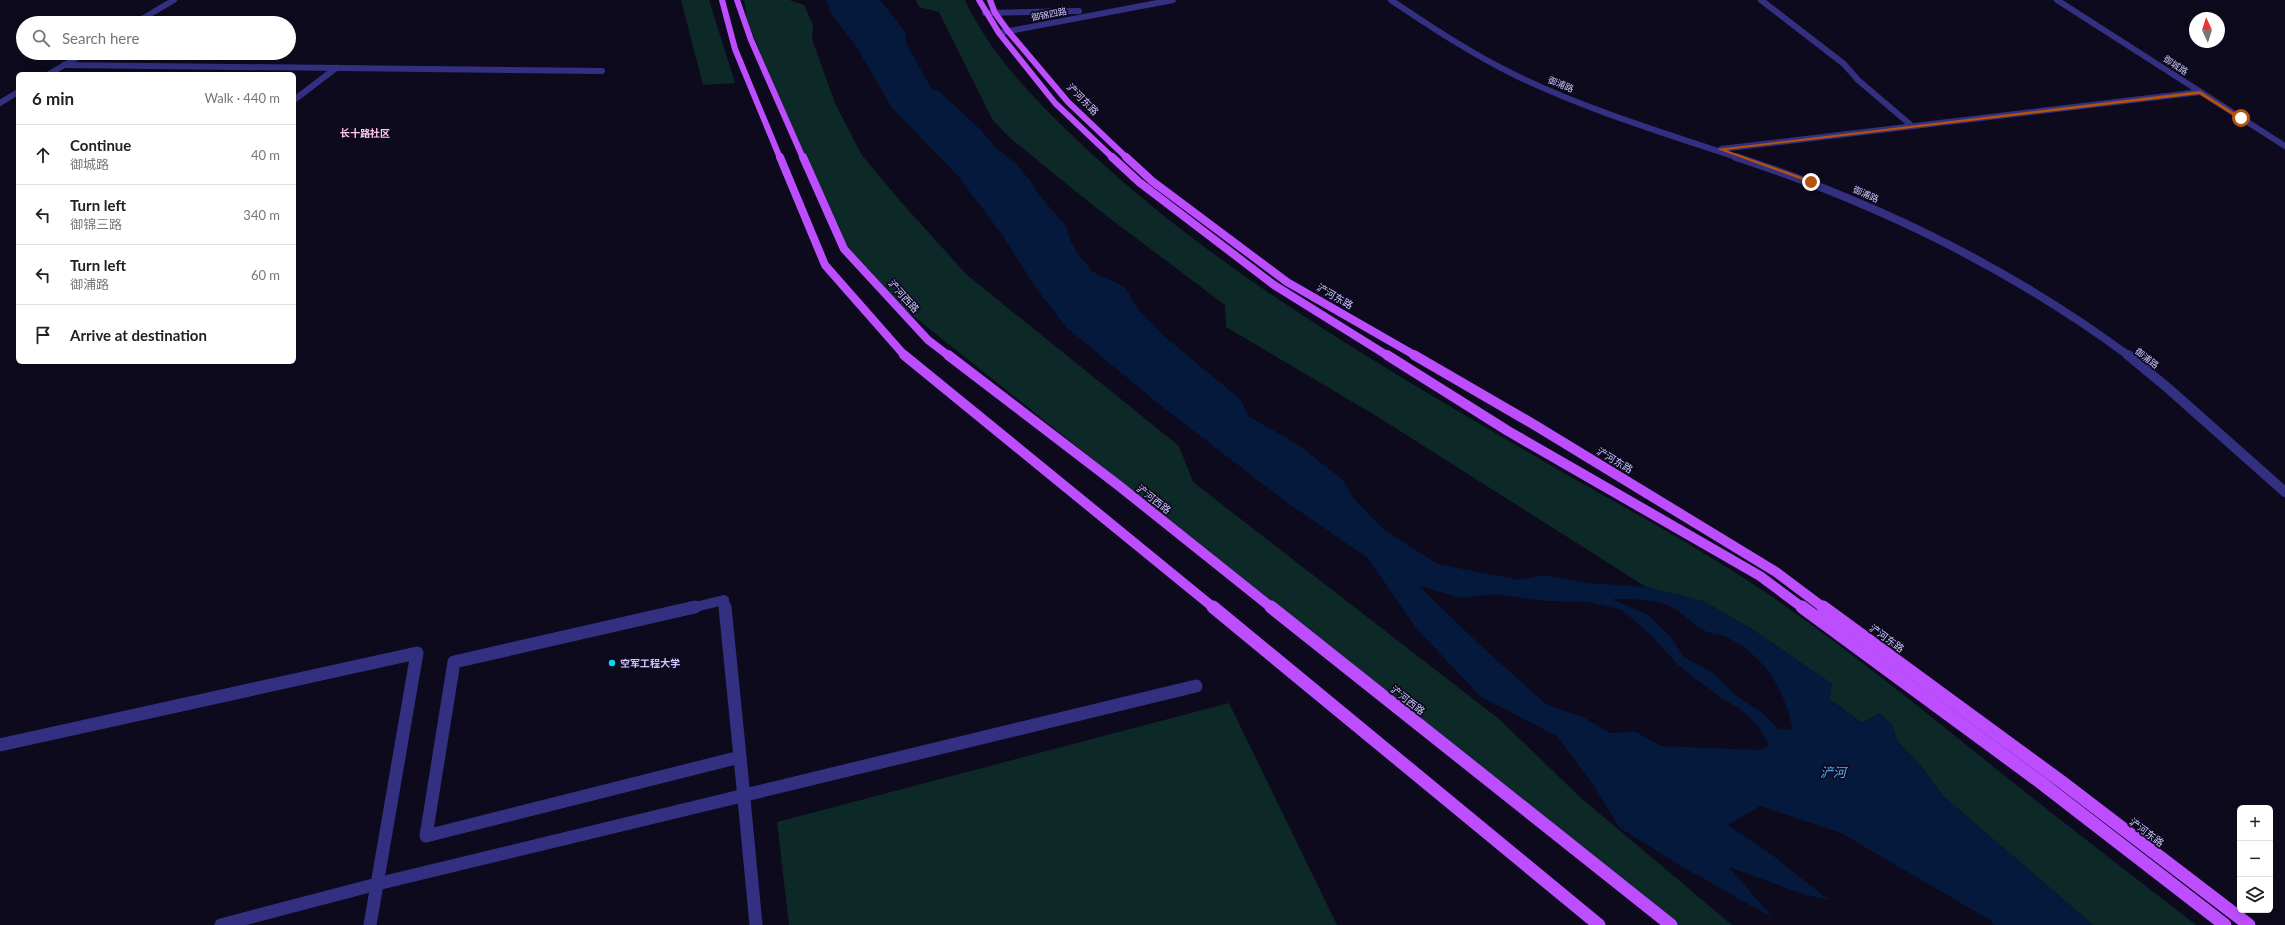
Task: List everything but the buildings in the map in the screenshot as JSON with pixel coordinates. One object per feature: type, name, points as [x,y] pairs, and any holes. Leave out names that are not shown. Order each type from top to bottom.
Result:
[{"type":"main road","points":[[722,0],[735,49],[825,265],[910,362],[1103,516],[1599,925]]},
{"type":"main road","name":"浐河西路","points":[[738,0],[751,40],[844,249],[928,340],[1118,485],[1671,925]]},
{"type":"main road","name":"浐河东路","points":[[978,0],[990,13],[1055,103],[1139,182],[1274,285],[1508,432],[1760,576],[2040,782],[2225,925]]},
{"type":"main road","name":"浐河东路","points":[[990,0],[990,13]]},
{"type":"main road","name":"浐河东路","points":[[1004,32],[1068,102],[1152,181],[1287,282],[1533,424],[1776,572],[2062,782],[2249,925]]},
{"type":"street","points":[[147,16],[174,0]]},
{"type":"street","name":"御锦四路","points":[[990,13],[1071,12],[1142,0]]},
{"type":"street","name":"御锦四路","points":[[1004,32],[1173,0]]},
{"type":"street","name":"御浦路","points":[[1391,0],[1468,50],[1535,84],[1604,111],[1719,149],[1811,182],[1883,212],[1968,255],[2029,289],[2079,321],[2129,357],[2195,411],[2285,492]]},
{"type":"street","points":[[1761,0],[1844,64],[1858,80],[1912,126]]},
{"type":"street","name":"御城路","points":[[2057,0],[2285,146]]},
{"type":"street","points":[[52,72],[73,60]]},
{"type":"street","points":[[64,65],[602,71]]},
{"type":"street","points":[[296,98],[336,68]]},
{"type":"street","points":[[1719,149],[2200,92]]},
{"type":"street","points":[[0,103],[16,93]]},
{"type":"street","points":[[741,757],[426,836],[454,662],[724,600],[741,757],[745,795],[756,925]]},
{"type":"street","points":[[0,745],[417,653],[370,925]]},
{"type":"street","points":[[221,925],[377,884],[1196,686]]},
{"type":"green space","points":[[681,0],[709,0],[735,83],[703,85]]},
{"type":"green space","points":[[744,0],[789,0],[804,5],[813,25],[812,39],[835,103],[861,154],[901,202],[967,275],[1179,446],[1193,482],[1499,719],[1581,798],[1732,925],[1677,925],[902,307],[843,245],[825,217],[747,19]]},
{"type":"green space","points":[[916,0],[965,0],[975,20],[1000,57],[1029,92],[1060,124],[1130,187],[1186,233],[1245,277],[1306,318],[1432,396],[1688,544],[1740,575],[1765,592],[1825,634],[1884,679],[2024,791],[2196,925],[2093,925],[1944,797],[1920,765],[1897,741],[1892,724],[1862,723],[1829,699],[1832,684],[1750,628],[1703,601],[1646,587],[1378,417],[1226,327],[1225,305],[1100,211],[1009,137],[992,119],[939,12],[919,7]]},
{"type":"green space","points":[[1229,703],[1337,925],[789,925],[777,822]]},
{"type":"water","name":"浐河","points":[[826,0],[880,0],[905,32],[906,43],[931,88],[940,92],[981,130],[995,147],[1016,164],[1029,179],[1039,195],[1066,226],[1070,240],[1078,254],[1093,272],[1125,287],[1137,308],[1164,336],[1241,400],[1248,416],[1297,444],[1342,479],[1355,500],[1384,530],[1438,564],[1519,580],[1543,575],[1587,583],[1646,587],[1703,601],[1750,628],[1832,684],[1829,699],[1861,723],[1879,713],[1892,724],[1897,741],[1920,765],[1944,797],[2093,925],[1994,925],[1990,920],[1841,833],[1760,806],[1728,825],[1772,855],[1829,900],[1806,895],[1729,867],[1773,918],[1681,866],[1620,828],[1594,786],[1557,736],[1481,697],[1416,628],[1368,558],[1289,504],[1160,405],[1066,327],[1036,288],[1003,236],[958,176],[892,108],[856,46],[832,15]],"holes":[[[1419,586],[1461,598],[1495,594],[1546,601],[1589,602],[1622,610],[1650,634],[1678,665],[1720,697],[1740,709],[1759,727],[1769,745],[1760,750],[1661,746],[1636,732],[1610,733],[1583,717],[1547,705],[1480,645]],[[1612,599],[1634,599],[1670,606],[1707,632],[1721,635],[1740,644],[1752,653],[1771,675],[1784,701],[1793,730],[1778,729],[1761,712],[1738,697],[1713,673],[1684,657],[1670,636],[1648,615]]]},
{"type":"place","name":"空军工程大学","points":[[612,663]]},
{"type":"district","name":"长十路社区","points":[[365,133]]},
{"type":"route","points":[[1811,182],[1719,149],[1763,142],[2200,92],[2241,118]]}]
